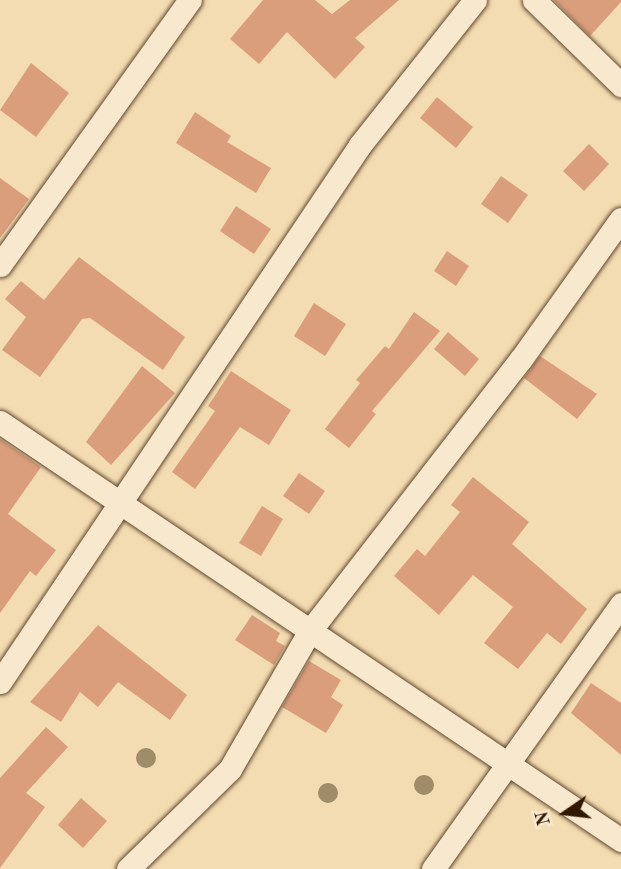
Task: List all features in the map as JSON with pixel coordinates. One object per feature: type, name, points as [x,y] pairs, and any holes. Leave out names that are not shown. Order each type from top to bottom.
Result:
[{"type":"street","points":[[0,265],[190,0]]},
{"type":"street","points":[[0,682],[360,145],[475,0]]},
{"type":"street","points":[[534,0],[621,85]]},
{"type":"street","points":[[128,869],[230,769],[309,632],[522,359],[621,219]]},
{"type":"street","points":[[0,422],[118,507],[507,762],[621,840]]},
{"type":"street","points":[[433,869],[621,604]]},
{"type":"building","points":[[263,0],[315,0],[332,14],[350,0],[399,0],[355,38],[365,47],[335,79],[287,32],[259,64],[230,39]]},
{"type":"building","points":[[554,0],[621,0],[621,2],[590,36]]},
{"type":"building","points":[[31,63],[69,93],[36,137],[0,110]]},
{"type":"building","points":[[437,97],[473,127],[456,148],[420,118]]},
{"type":"building","points":[[195,112],[231,136],[227,142],[271,168],[256,193],[176,143]]},
{"type":"building","points":[[589,144],[609,164],[584,191],[563,171]]},
{"type":"building","points":[[501,176],[528,195],[508,223],[481,204]]},
{"type":"building","points":[[0,178],[29,199],[0,238]]},
{"type":"building","points":[[236,206],[271,229],[254,254],[220,231]]},
{"type":"building","points":[[447,251],[469,266],[456,286],[434,271]]},
{"type":"building","points":[[79,257],[185,337],[163,370],[90,318],[82,319],[40,377],[2,350],[26,317],[5,299],[21,281],[44,300]]},
{"type":"building","points":[[314,303],[346,324],[325,356],[294,336]]},
{"type":"building","points":[[414,312],[440,331],[372,411],[376,414],[349,448],[325,429],[360,383],[356,380],[385,346],[389,349]]},
{"type":"building","points":[[448,332],[479,359],[465,376],[434,349]]},
{"type":"building","points":[[540,356],[597,394],[577,419],[524,378]]},
{"type":"building","points":[[142,366],[175,393],[111,465],[86,442]]},
{"type":"building","points":[[231,371],[291,410],[269,445],[240,427],[195,489],[172,472],[215,411],[208,406]]},
{"type":"building","points":[[0,439],[41,467],[8,514],[56,550],[36,576],[30,571],[0,613]]},
{"type":"building","points":[[299,473],[325,491],[309,514],[283,496]]},
{"type":"building","points":[[473,477],[529,522],[512,544],[587,609],[561,644],[547,633],[518,669],[484,643],[513,607],[473,575],[439,615],[394,576],[417,549],[425,556],[460,512],[451,505]]},
{"type":"building","points":[[262,506],[283,519],[261,556],[239,543]]},
{"type":"building","points":[[252,615],[280,633],[276,641],[285,646],[274,665],[235,640]]},
{"type":"building","points":[[98,625],[187,695],[170,720],[118,682],[98,707],[80,692],[61,722],[30,702]]},
{"type":"building","points":[[309,661],[341,680],[331,697],[343,705],[326,733],[282,707]]},
{"type":"building","points":[[591,683],[621,703],[621,755],[571,713]]},
{"type":"building","points":[[46,727],[68,747],[26,793],[45,807],[0,868],[0,778]]},
{"type":"building","points":[[81,798],[107,821],[83,848],[58,825]]}]
